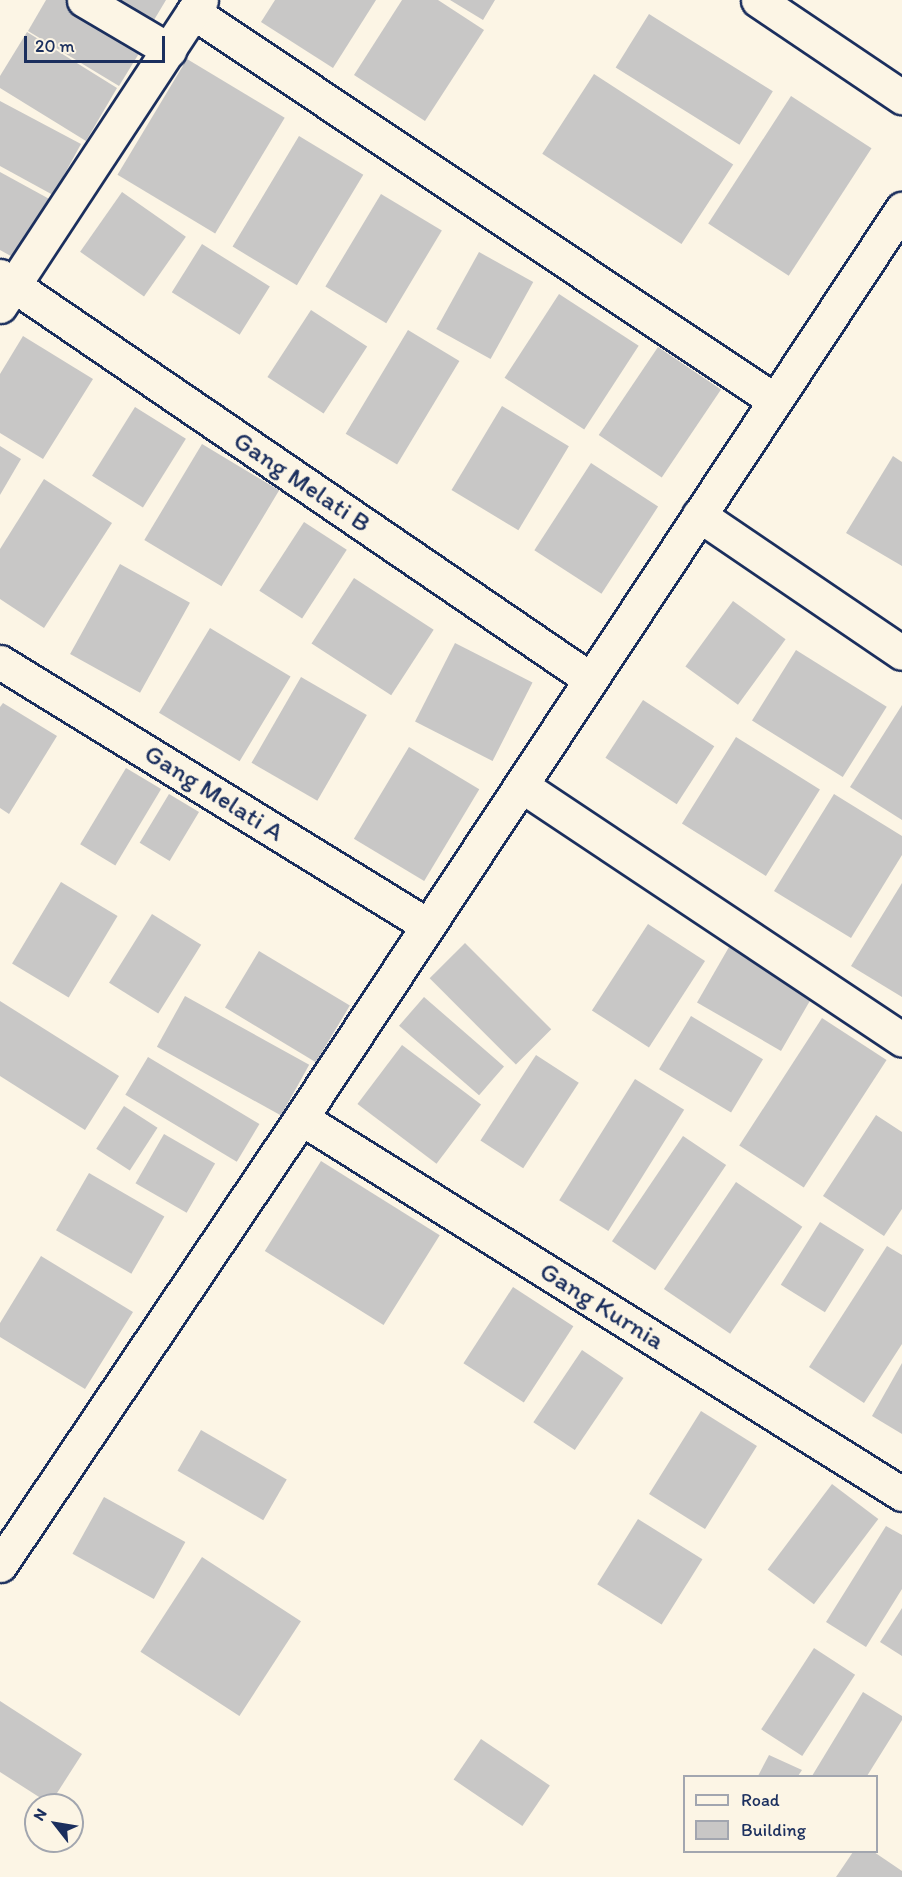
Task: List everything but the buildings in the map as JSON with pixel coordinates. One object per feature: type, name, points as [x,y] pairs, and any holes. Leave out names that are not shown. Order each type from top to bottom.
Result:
[{"type":"street","points":[[84,0],[169,50]]},
{"type":"street","points":[[758,0],[902,97]]},
{"type":"street","points":[[5,289],[197,6],[774,400]]},
{"type":"street","points":[[0,1565],[522,786],[590,679],[902,209]]},
{"type":"street","name":"Gang Melati B","points":[[5,289],[590,679]]},
{"type":"street","points":[[699,514],[902,653]]},
{"type":"street","name":"Gang Melati A","points":[[0,662],[427,925]]},
{"type":"street","points":[[522,786],[902,1039]]},
{"type":"street","name":"Gang Kurnia","points":[[301,1118],[902,1494]]}]
